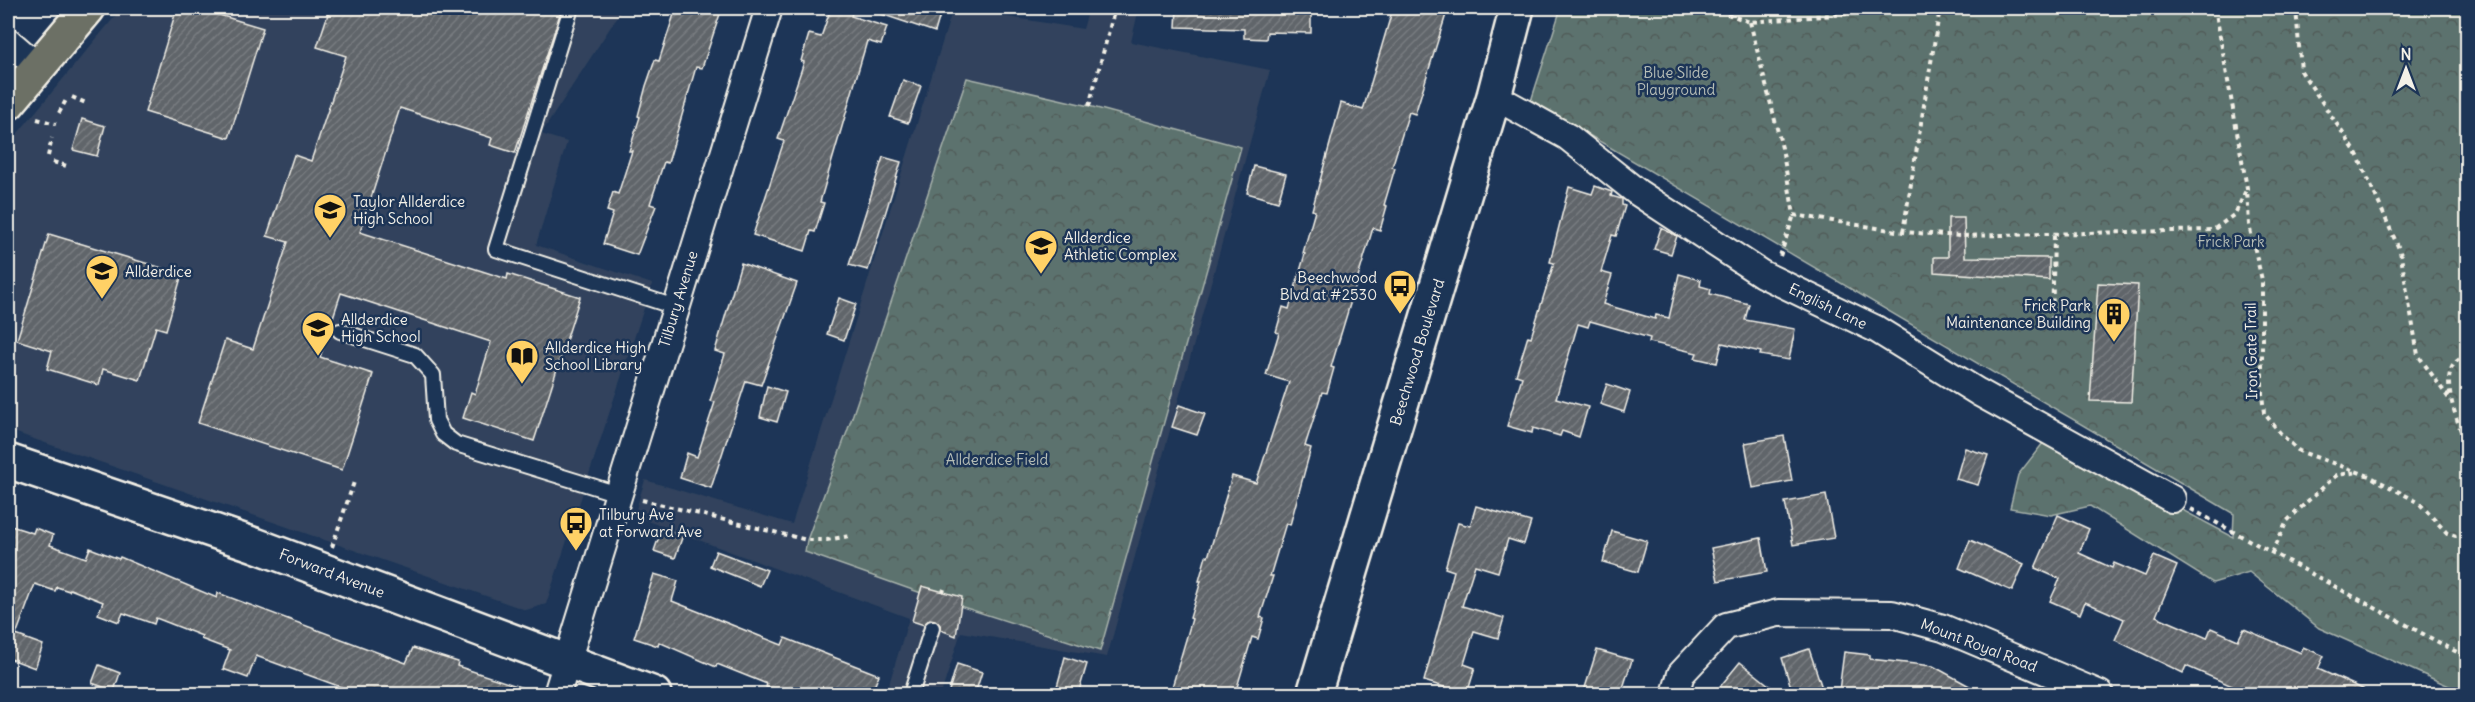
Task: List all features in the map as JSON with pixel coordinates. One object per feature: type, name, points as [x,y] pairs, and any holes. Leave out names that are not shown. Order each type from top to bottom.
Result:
[{"type":"main road","points":[[8,103],[88,8]]},
{"type":"street","name":"Tilbury Avenue","points":[[557,694],[769,8]]},
{"type":"street","name":"Beechwood Boulevard","points":[[1314,694],[1494,96],[1516,8]]},
{"type":"street","points":[[8,41],[38,67]]},
{"type":"street","name":"English Lane","points":[[1494,96],[1568,138],[1636,192],[1762,274],[1876,329],[1978,392],[2172,499]]},
{"type":"street","name":"Forward Avenue","points":[[8,461],[255,544],[654,694]]},
{"type":"street","name":"Mount Royal Road","points":[[1675,694],[1681,674],[1726,626],[1778,613],[1892,615],[1942,628],[2100,694]]},
{"type":"lane","points":[[571,8],[496,249],[675,307]]},
{"type":"lane","points":[[340,331],[415,355],[433,375],[435,420],[443,434],[456,444],[618,494]]},
{"type":"lane","points":[[911,694],[932,628]]},
{"type":"path","points":[[1089,106],[1115,8]]},
{"type":"path","points":[[1710,8],[1750,22],[1919,8]]},
{"type":"path","points":[[1903,232],[1940,8]]},
{"type":"path","name":"Iron Gate Trail","points":[[2214,8],[2247,188],[2249,225],[2262,280],[2262,394],[2265,413],[2281,434],[2300,451],[2359,472],[2418,502],[2447,533],[2456,536],[2468,534]]},
{"type":"path","points":[[2296,8],[2301,71],[2357,154],[2400,251],[2418,355],[2450,400],[2468,451]]},
{"type":"path","points":[[1750,22],[1782,148],[1794,215],[1778,260],[1762,274]]},
{"type":"path","points":[[72,97],[88,104]]},
{"type":"path","points":[[59,113],[66,100]]},
{"type":"path","points":[[37,119],[56,124]]},
{"type":"path","points":[[48,156],[52,138]]},
{"type":"path","points":[[53,162],[68,166]]},
{"type":"path","points":[[1794,215],[1903,232],[1960,236],[2054,236],[2213,230],[2235,214],[2247,188]]},
{"type":"path","points":[[2052,330],[2051,288],[2054,236]]},
{"type":"path","points":[[2450,400],[2450,367],[2459,358],[2468,356]]},
{"type":"path","points":[[2272,553],[2287,521],[2313,496],[2337,475],[2359,472]]},
{"type":"path","points":[[332,547],[354,482]]},
{"type":"path","points":[[618,494],[807,540],[827,540],[849,536]]},
{"type":"path","points":[[2172,499],[2468,658]]},
{"type":"shaded area","name":"Allderdice High School","points":[[122,8],[623,8],[541,134],[567,142],[536,245],[652,284],[546,604],[526,610],[8,430],[8,145]]},
{"type":"shaded area","name":"Allderdice Field","points":[[953,8],[1083,29],[1089,8],[1139,8],[1131,42],[1270,70],[1107,657],[961,632],[941,694],[886,694],[909,618],[634,516],[645,480],[792,524]]},
{"type":"green space","name":"Frick Park","points":[[1561,8],[2467,8],[2467,694],[2319,628],[2249,572],[2213,583],[2090,506],[2051,515],[2010,508],[2018,475],[2047,438],[2233,537],[2234,514],[1531,101]]},
{"type":"green space","name":"Allderdice Field","points":[[967,78],[1089,106],[1241,147],[1100,651],[941,600],[805,552],[807,540],[847,432]]},
{"type":"building","points":[[177,8],[196,8],[263,28],[229,138],[145,112]]},
{"type":"building","name":"Taylor Allderdice High School","points":[[330,8],[562,8],[515,153],[490,145],[492,138],[400,108],[360,232],[507,279],[508,274],[580,297],[534,441],[463,418],[471,392],[475,394],[491,342],[341,293],[320,357],[373,374],[342,470],[198,423],[225,340],[253,349],[288,242],[267,236],[294,155],[311,161],[346,56],[317,47]]},
{"type":"building","points":[[676,8],[722,8],[702,68],[696,67],[668,163],[664,162],[650,204],[656,206],[637,255],[603,244],[613,213],[607,211],[613,192],[618,194],[632,151],[629,151],[640,117],[638,116],[646,86],[655,60],[659,61]]},
{"type":"building","points":[[831,8],[854,8],[851,16],[887,27],[881,45],[867,41],[820,202],[824,203],[815,232],[811,231],[805,251],[753,235],[784,141],[778,139],[804,62],[801,61],[809,34],[821,37]]},
{"type":"building","points":[[872,8],[942,8],[935,32],[872,11]]},
{"type":"building","points":[[1177,8],[1311,8],[1311,33],[1267,32],[1266,39],[1244,38],[1244,29],[1176,27]]},
{"type":"building","points":[[1393,8],[1448,8],[1415,114],[1409,112],[1392,167],[1395,168],[1384,205],[1387,206],[1380,230],[1373,228],[1331,367],[1334,368],[1327,393],[1322,392],[1305,446],[1311,448],[1290,525],[1286,523],[1270,576],[1273,576],[1260,617],[1264,618],[1258,639],[1252,637],[1235,694],[1170,694],[1192,619],[1190,618],[1206,556],[1208,557],[1232,476],[1256,483],[1289,382],[1266,375],[1279,333],[1276,332],[1283,307],[1289,309],[1305,254],[1303,253],[1315,211],[1312,210],[1341,103],[1363,110]]},
{"type":"building","points":[[903,80],[921,86],[908,123],[890,117]]},
{"type":"building","points":[[82,119],[105,126],[97,156],[73,150]]},
{"type":"building","points":[[883,157],[901,162],[868,270],[849,265]]},
{"type":"building","points":[[1254,166],[1286,174],[1278,202],[1247,193]]},
{"type":"building","points":[[1595,186],[1612,192],[1611,196],[1622,199],[1622,205],[1625,206],[1616,236],[1612,235],[1601,272],[1612,275],[1603,304],[1655,319],[1656,315],[1669,318],[1679,274],[1701,280],[1700,286],[1711,289],[1710,294],[1749,304],[1745,320],[1795,329],[1789,360],[1760,355],[1761,352],[1722,343],[1717,363],[1695,358],[1697,353],[1649,342],[1650,338],[1590,321],[1588,327],[1578,324],[1556,398],[1588,407],[1579,437],[1562,431],[1560,436],[1533,428],[1532,433],[1507,426],[1522,377],[1516,375],[1528,336],[1531,337],[1554,263],[1550,262],[1569,187],[1592,194]]},
{"type":"building","points":[[1948,218],[1964,218],[1965,257],[2049,258],[2049,280],[1934,272],[1934,257],[1948,257]]},
{"type":"building","points":[[1661,228],[1677,236],[1671,254],[1654,249]]},
{"type":"building","name":"Allderdice","points":[[49,234],[182,274],[166,330],[156,327],[140,380],[103,369],[99,385],[47,369],[52,351],[17,340]]},
{"type":"building","points":[[741,263],[797,283],[761,385],[746,381],[711,488],[680,478],[687,453],[697,457],[715,402],[710,401],[725,354],[715,351]]},
{"type":"building","name":"Frick Park Maintenance Building","points":[[2098,283],[2138,285],[2131,402],[2090,401]]},
{"type":"building","points":[[839,298],[856,304],[844,340],[827,334]]},
{"type":"building","points":[[1607,384],[1630,392],[1624,412],[1600,404]]},
{"type":"building","points":[[767,386],[786,392],[777,422],[760,417]]},
{"type":"building","points":[[1179,405],[1205,414],[1197,435],[1172,427]]},
{"type":"building","points":[[1784,436],[1792,481],[1753,488],[1745,443]]},
{"type":"building","points":[[1965,448],[1988,455],[1978,485],[1956,479]]},
{"type":"building","points":[[1826,495],[1834,538],[1793,545],[1785,502]]},
{"type":"building","points":[[1476,506],[1531,522],[1524,544],[1508,539],[1498,572],[1475,565],[1462,606],[1504,618],[1498,638],[1474,631],[1464,664],[1475,668],[1467,694],[1424,681],[1454,571],[1445,568],[1458,523],[1470,526]]},
{"type":"building","points":[[2058,515],[2089,529],[2079,553],[2112,568],[2114,563],[2145,576],[2154,556],[2177,566],[2156,616],[2207,638],[2211,628],[2238,640],[2244,629],[2301,653],[2303,647],[2324,656],[2318,669],[2374,694],[2234,694],[2237,688],[2186,666],[2183,673],[2115,640],[2124,619],[2085,602],[2080,614],[2050,601],[2060,579],[2035,568]]},
{"type":"building","points":[[8,525],[33,533],[35,528],[53,535],[50,545],[86,558],[90,548],[119,559],[120,557],[217,598],[218,593],[406,663],[413,648],[458,662],[457,666],[532,691],[531,694],[360,694],[256,656],[248,678],[223,669],[230,650],[201,639],[202,636],[156,618],[154,624],[123,613],[119,622],[98,614],[103,602],[70,589],[69,591],[57,587],[55,591],[35,584],[16,635],[43,645],[35,668],[8,658]]},
{"type":"building","points":[[662,528],[683,535],[675,558],[654,551]]},
{"type":"building","points":[[1612,531],[1647,541],[1638,572],[1603,562]]},
{"type":"building","points":[[1761,538],[1767,572],[1718,581],[1711,548]]},
{"type":"building","points":[[1970,540],[2024,564],[2012,591],[1959,568]]},
{"type":"building","points":[[716,551],[767,570],[760,586],[710,566]]},
{"type":"building","points":[[654,574],[678,581],[672,601],[782,645],[785,638],[879,675],[871,694],[786,694],[766,687],[767,684],[717,664],[716,667],[659,642],[658,646],[634,638]]},
{"type":"building","points":[[922,586],[962,597],[956,636],[941,630],[941,626],[935,620],[930,619],[924,625],[912,621]]},
{"type":"building","points":[[1809,649],[1824,694],[1793,694],[1782,658]]},
{"type":"building","points":[[1597,650],[1632,660],[1621,694],[1583,694]]},
{"type":"building","points":[[1844,652],[1870,655],[1870,659],[1933,666],[1984,694],[1935,694],[1867,687],[1866,694],[1839,691]]},
{"type":"building","points":[[1065,657],[1087,664],[1078,694],[1055,694]]},
{"type":"building","points":[[1740,662],[1780,694],[1714,694]]},
{"type":"building","points":[[957,664],[982,672],[975,694],[948,694]]},
{"type":"building","points":[[99,665],[120,673],[114,691],[92,683]]},
{"type":"place","name":"Taylor Allderdice High School","points":[[330,239]]},
{"type":"place","name":"Allderdice Athletic Complex","points":[[1041,275]]},
{"type":"place","name":"Allderdice","points":[[102,300]]},
{"type":"place","name":"Beechwood Blvd at #2530","points":[[1400,315]]},
{"type":"place","name":"Frick Park Maintenance Building","points":[[2114,343]]},
{"type":"place","name":"Allderdice High School","points":[[318,357]]},
{"type":"place","name":"Allderdice High School Library","points":[[522,385]]},
{"type":"place","name":"Tilbury Ave at Forward Ave","points":[[576,552]]},
{"type":"park label","name":"Blue Slide Playground","points":[[1676,80]]}]
